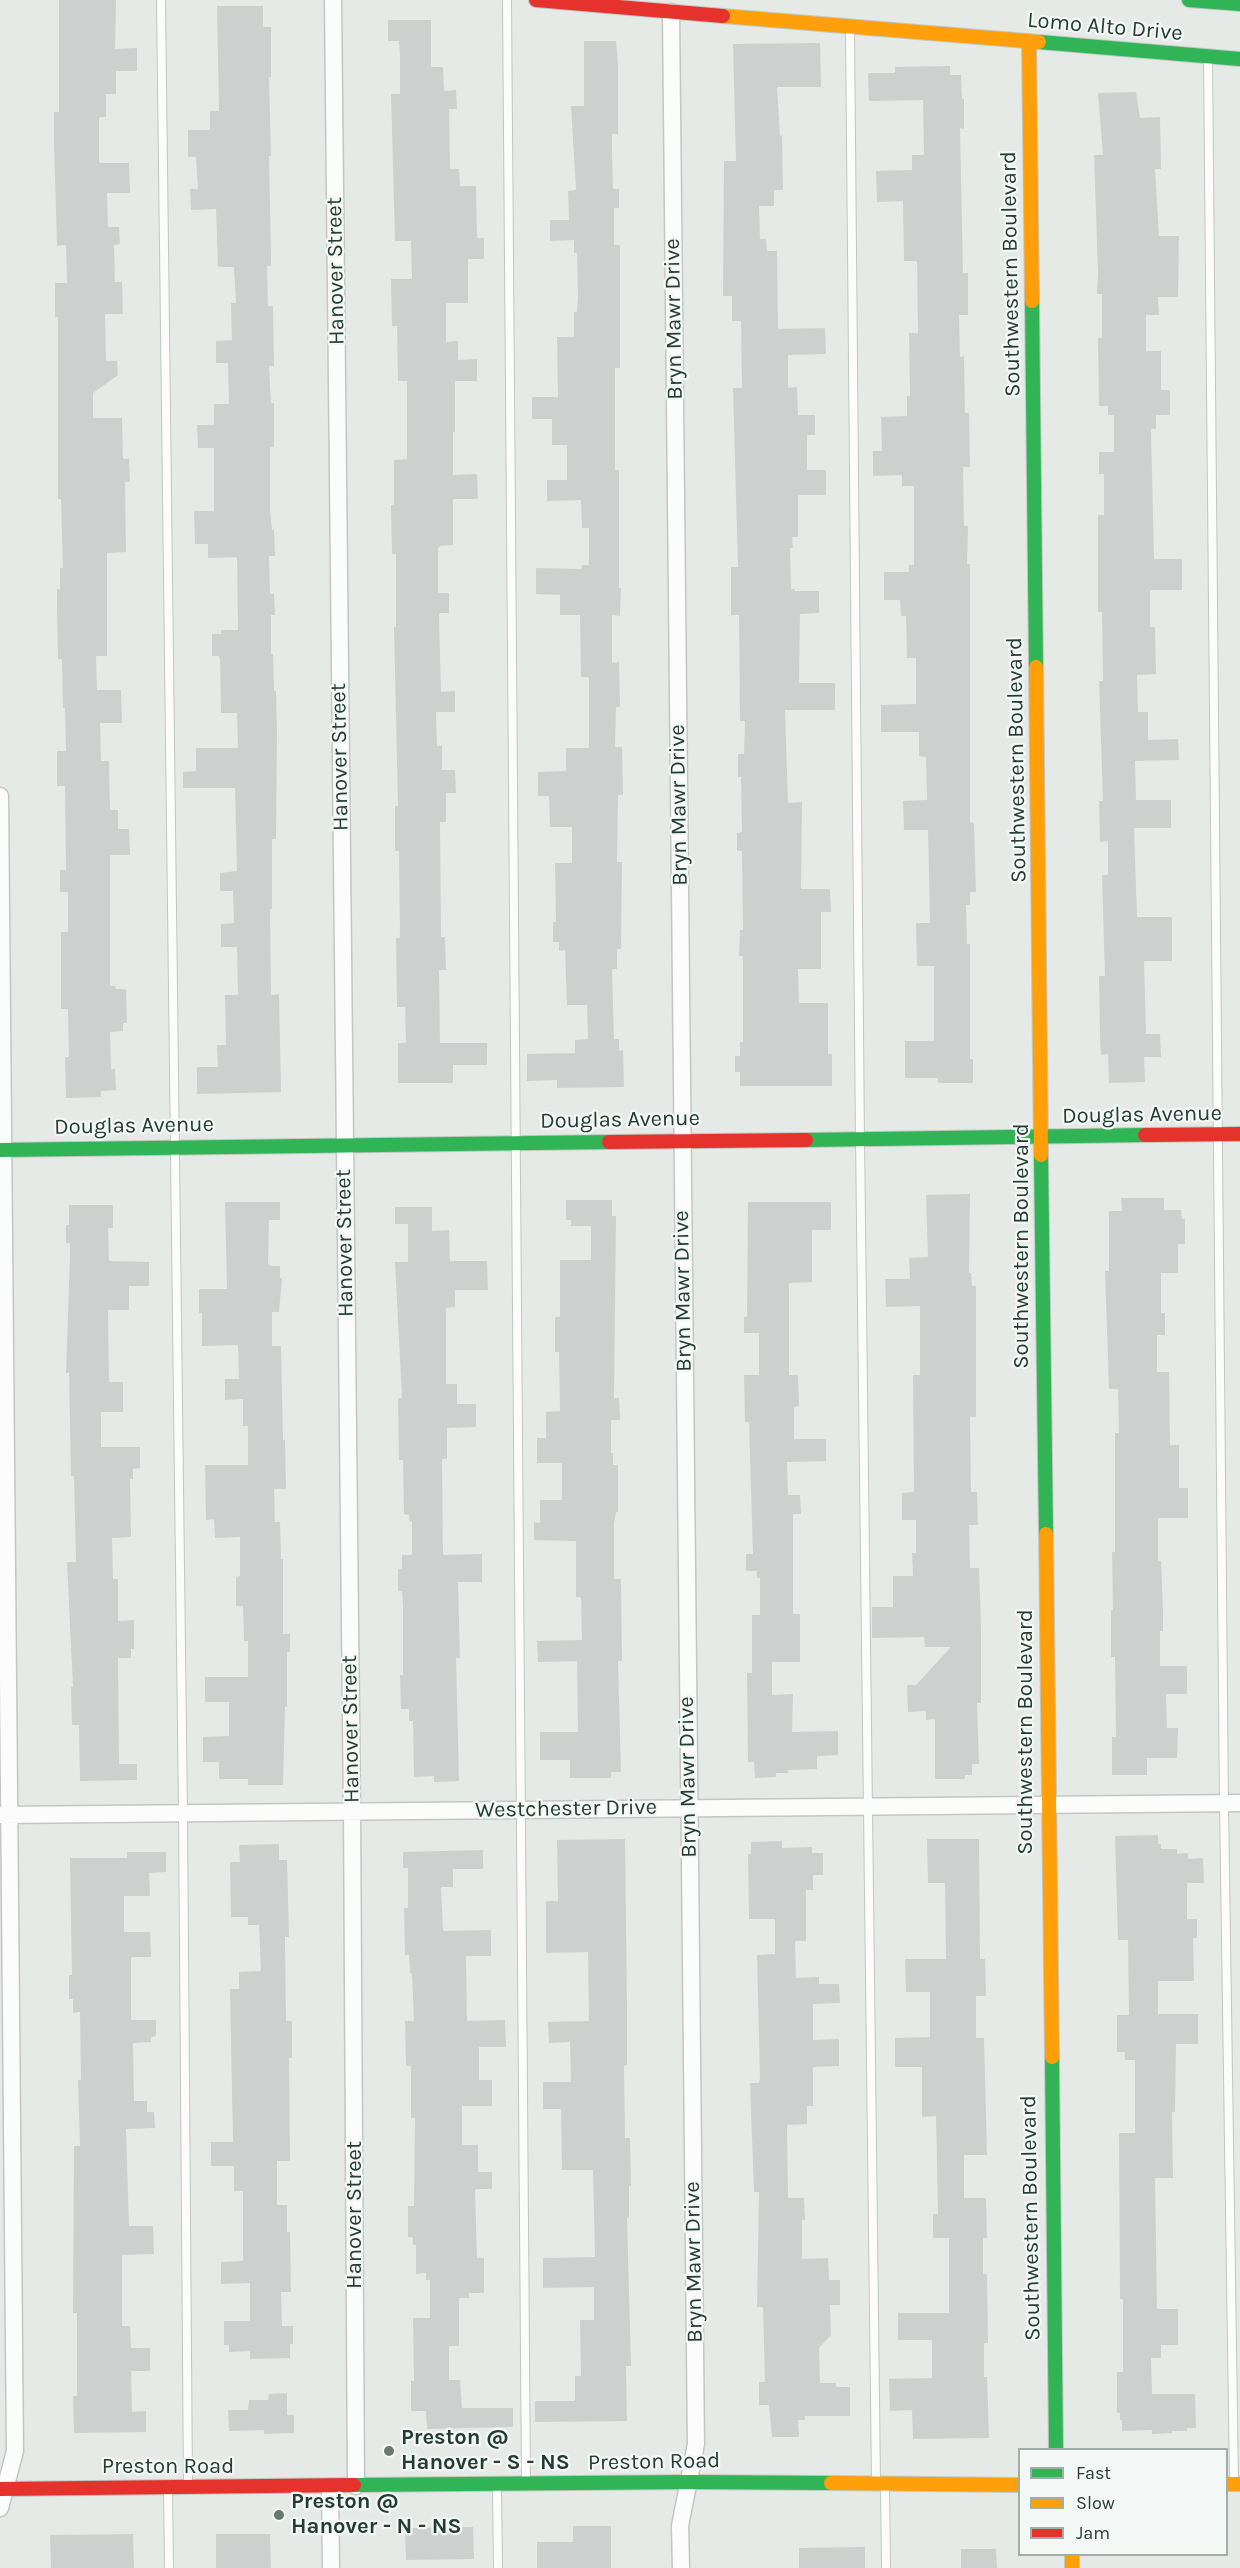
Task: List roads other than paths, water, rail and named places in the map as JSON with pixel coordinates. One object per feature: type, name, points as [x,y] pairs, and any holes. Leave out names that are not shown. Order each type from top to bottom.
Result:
[{"type":"main road","name":"Lomo Alto Drive","points":[[536,0],[1240,59]]},
{"type":"main road","points":[[1189,0],[1240,4]]},
{"type":"main road","name":"Southwestern Boulevard","points":[[1029,41],[1056,2448]]},
{"type":"main road","name":"Douglas Avenue","points":[[2,1150],[1240,1134]]},
{"type":"main road","name":"Preston Road","points":[[3,2489],[689,2482],[1018,2485]]},
{"type":"street","name":"Hanover Street","points":[[333,0],[352,1811],[356,2486]]},
{"type":"street","name":"Bryn Mawr Drive","points":[[671,12],[696,2444],[680,2526],[681,2568]]},
{"type":"street","points":[[0,796],[5,1815],[15,2451],[3,2489],[0,2508]]},
{"type":"street","name":"Westchester Drive","points":[[5,1815],[1232,1803]]},
{"type":"street","points":[[330,2487],[331,2568]]},
{"type":"lane","points":[[161,0],[183,1813],[188,2488]]},
{"type":"lane","points":[[507,0],[526,2485]]},
{"type":"lane","points":[[850,26],[868,1806],[880,2484],[886,2568]]},
{"type":"lane","points":[[1208,56],[1219,1135],[1232,1803],[1234,2484]]},
{"type":"lane","points":[[497,2485],[498,2568]]},
{"type":"lane","points":[[168,2488],[169,2568]]},
{"type":"place","name":"Preston @ Hanover - S - NS","points":[[389,2451]]},
{"type":"place","name":"Preston @ Hanover - N - NS","points":[[279,2515]]}]
